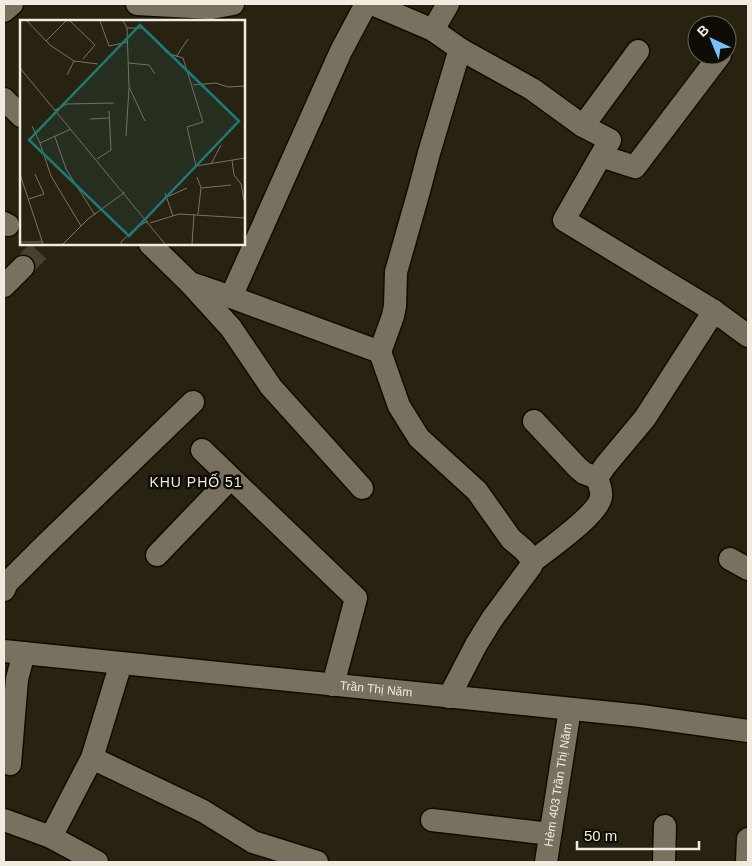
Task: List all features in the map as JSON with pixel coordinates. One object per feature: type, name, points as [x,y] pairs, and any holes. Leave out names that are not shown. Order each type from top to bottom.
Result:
[{"type":"street","points":[[4,11],[12,4]]},
{"type":"street","points":[[137,4],[211,8],[232,4]]},
{"type":"street","points":[[231,297],[341,51],[366,4]]},
{"type":"street","points":[[372,4],[433,30],[460,49],[532,89],[583,126],[610,140],[564,220],[714,311],[748,336]]},
{"type":"street","points":[[433,30],[448,4]]},
{"type":"street","points":[[460,49],[396,272],[394,311],[380,352],[399,406],[419,438],[477,491],[511,539],[531,558],[532,562]]},
{"type":"street","points":[[583,126],[638,51]]},
{"type":"street","points":[[601,156],[635,167],[712,65]]},
{"type":"street","points":[[151,245],[190,283],[231,328],[271,387],[362,488]]},
{"type":"street","points":[[4,286],[23,267]]},
{"type":"street","points":[[190,283],[380,352]]},
{"type":"street","points":[[597,478],[645,418],[714,311]]},
{"type":"street","points":[[4,590],[7,583],[42,548],[193,402]]},
{"type":"street","points":[[449,696],[492,619],[532,562],[589,517],[598,506],[601,497],[601,488],[597,478],[584,473],[578,468],[534,421]]},
{"type":"street","points":[[202,450],[230,479],[356,598],[333,685]]},
{"type":"street","points":[[157,555],[230,479]]},
{"type":"street","points":[[10,764],[17,679],[14,652]]},
{"type":"street","name":"Trần Thị Năm","points":[[14,652],[641,716],[748,731]]},
{"type":"street","points":[[51,838],[92,758],[121,663]]},
{"type":"street","name":"Hẻm 403 Trần Thị Năm","points":[[546,862],[570,709]]},
{"type":"street","points":[[92,758],[203,811],[253,842],[317,862]]},
{"type":"street","points":[[4,820],[51,838],[96,862]]},
{"type":"street","points":[[432,820],[550,834]]},
{"type":"street","points":[[664,862],[665,826]]},
{"type":"street","points":[[747,862],[748,839]]},
{"type":"tunnel","points":[[23,267],[44,245]]},
{"type":"district","name":"KHU PHỐ 51","points":[[196,482]]}]
